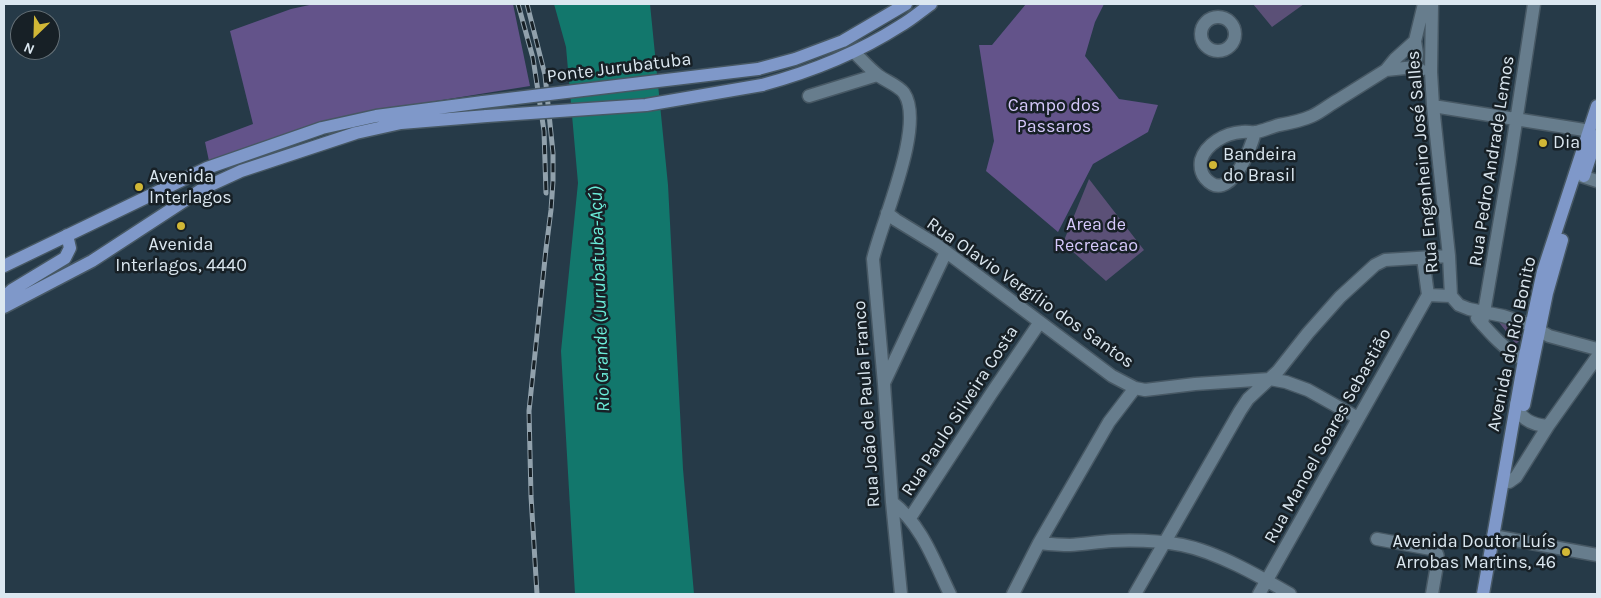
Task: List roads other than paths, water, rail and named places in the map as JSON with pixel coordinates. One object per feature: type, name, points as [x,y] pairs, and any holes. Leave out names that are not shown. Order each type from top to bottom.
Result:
[{"type":"main road","name":"Ponte Jurubatuba","points":[[68,235],[206,168],[322,128],[376,116],[758,69],[795,59],[843,40],[906,4]]},
{"type":"main road","points":[[854,52],[901,26],[931,4]]},
{"type":"main road","name":"Ponte Jurubatuba","points":[[4,307],[92,261],[204,188],[241,171],[356,133],[401,123],[646,105],[762,85],[798,74],[854,52]]},
{"type":"main road","name":"Avenida do Rio Bonito","points":[[1483,594],[1522,416],[1548,254],[1595,133],[1597,106]]},
{"type":"main road","points":[[4,266],[68,235],[70,248],[65,258],[12,290],[4,297]]},
{"type":"main road","name":"Avenida do Rio Bonito","points":[[1490,594],[1516,404],[1524,360],[1535,329]]},
{"type":"street","points":[[1415,66],[1415,41],[1424,4]]},
{"type":"street","name":"Rua Engenheiro José Salles","points":[[1432,4],[1431,72],[1433,106],[1449,256],[1451,296],[1459,305],[1483,318],[1500,343],[1514,355],[1524,360]]},
{"type":"street","name":"Rua Pedro Andrade Lemos","points":[[1483,318],[1534,4]]},
{"type":"street","points":[[1255,132],[1248,154],[1235,175],[1224,184],[1217,186],[1206,180],[1200,164],[1204,151],[1210,144],[1234,133],[1255,132],[1312,116],[1386,70],[1415,41]]},
{"type":"street","name":"Rua João de Paula Franco","points":[[854,52],[877,75],[903,93],[908,105],[910,129],[908,141],[873,259],[901,594]]},
{"type":"street","points":[[1386,70],[1415,66],[1431,58]]},
{"type":"street","points":[[1415,66],[1419,70],[1431,72]]},
{"type":"street","points":[[808,96],[877,75]]},
{"type":"street","points":[[1433,106],[1516,118],[1595,133]]},
{"type":"street","points":[[1579,175],[1597,180]]},
{"type":"street","name":"Rua Olavio Vergílio dos Santos","points":[[887,213],[937,245],[1112,376],[1135,388],[1145,390],[1195,384],[1270,379],[1286,382],[1308,390],[1358,418]]},
{"type":"street","points":[[884,384],[946,252]]},
{"type":"street","points":[[1134,594],[1248,399],[1278,371],[1340,297],[1375,265],[1385,260],[1449,256]]},
{"type":"street","points":[[1422,258],[1428,295],[1451,296]]},
{"type":"street","name":"Rua Manoel Soares Sebastião","points":[[1259,594],[1428,295]]},
{"type":"street","points":[[1483,318],[1511,319],[1549,336],[1597,349]]},
{"type":"street","name":"Rua Paulo Silveira Costa","points":[[910,518],[1040,322]]},
{"type":"street","points":[[1509,482],[1516,477],[1548,426],[1597,357]]},
{"type":"street","points":[[1013,594],[1039,543],[1109,422],[1135,388]]},
{"type":"street","points":[[1516,404],[1522,416],[1531,423],[1539,426],[1548,426]]},
{"type":"street","points":[[892,502],[910,518],[925,540],[950,594]]},
{"type":"street","points":[[1497,536],[1597,555]]},
{"type":"street","points":[[1377,539],[1435,551],[1438,559],[1432,594]]},
{"type":"street","points":[[1039,543],[1069,545],[1114,541],[1183,545],[1202,551],[1267,581],[1290,594]]},
{"type":"water","name":"Rio Grande (Jurubatuba-Açú)","points":[[554,4],[650,4],[668,185],[683,469],[694,594],[575,594],[561,351],[578,183],[566,47]]},
{"type":"railway","points":[[518,4],[533,58],[544,131],[546,193]]},
{"type":"railway","points":[[527,4],[545,75],[553,153],[551,210],[529,411],[531,496],[537,594]]},
{"type":"place","name":"Dia","points":[[1543,143]]},
{"type":"place","name":"Bandeira do Brasil","points":[[1213,165]]},
{"type":"place","name":"Avenida Interlagos","points":[[139,187]]},
{"type":"place","name":"Avenida Interlagos, 4440","points":[[181,226]]},
{"type":"place","name":"Avenida Doutor Luís Arrobas Martins, 46","points":[[1566,552]]},
{"type":"park label","name":"Campo dos Passaros","points":[[1054,116]]},
{"type":"park label","name":"Area de Recreacao","points":[[1096,235]]}]
